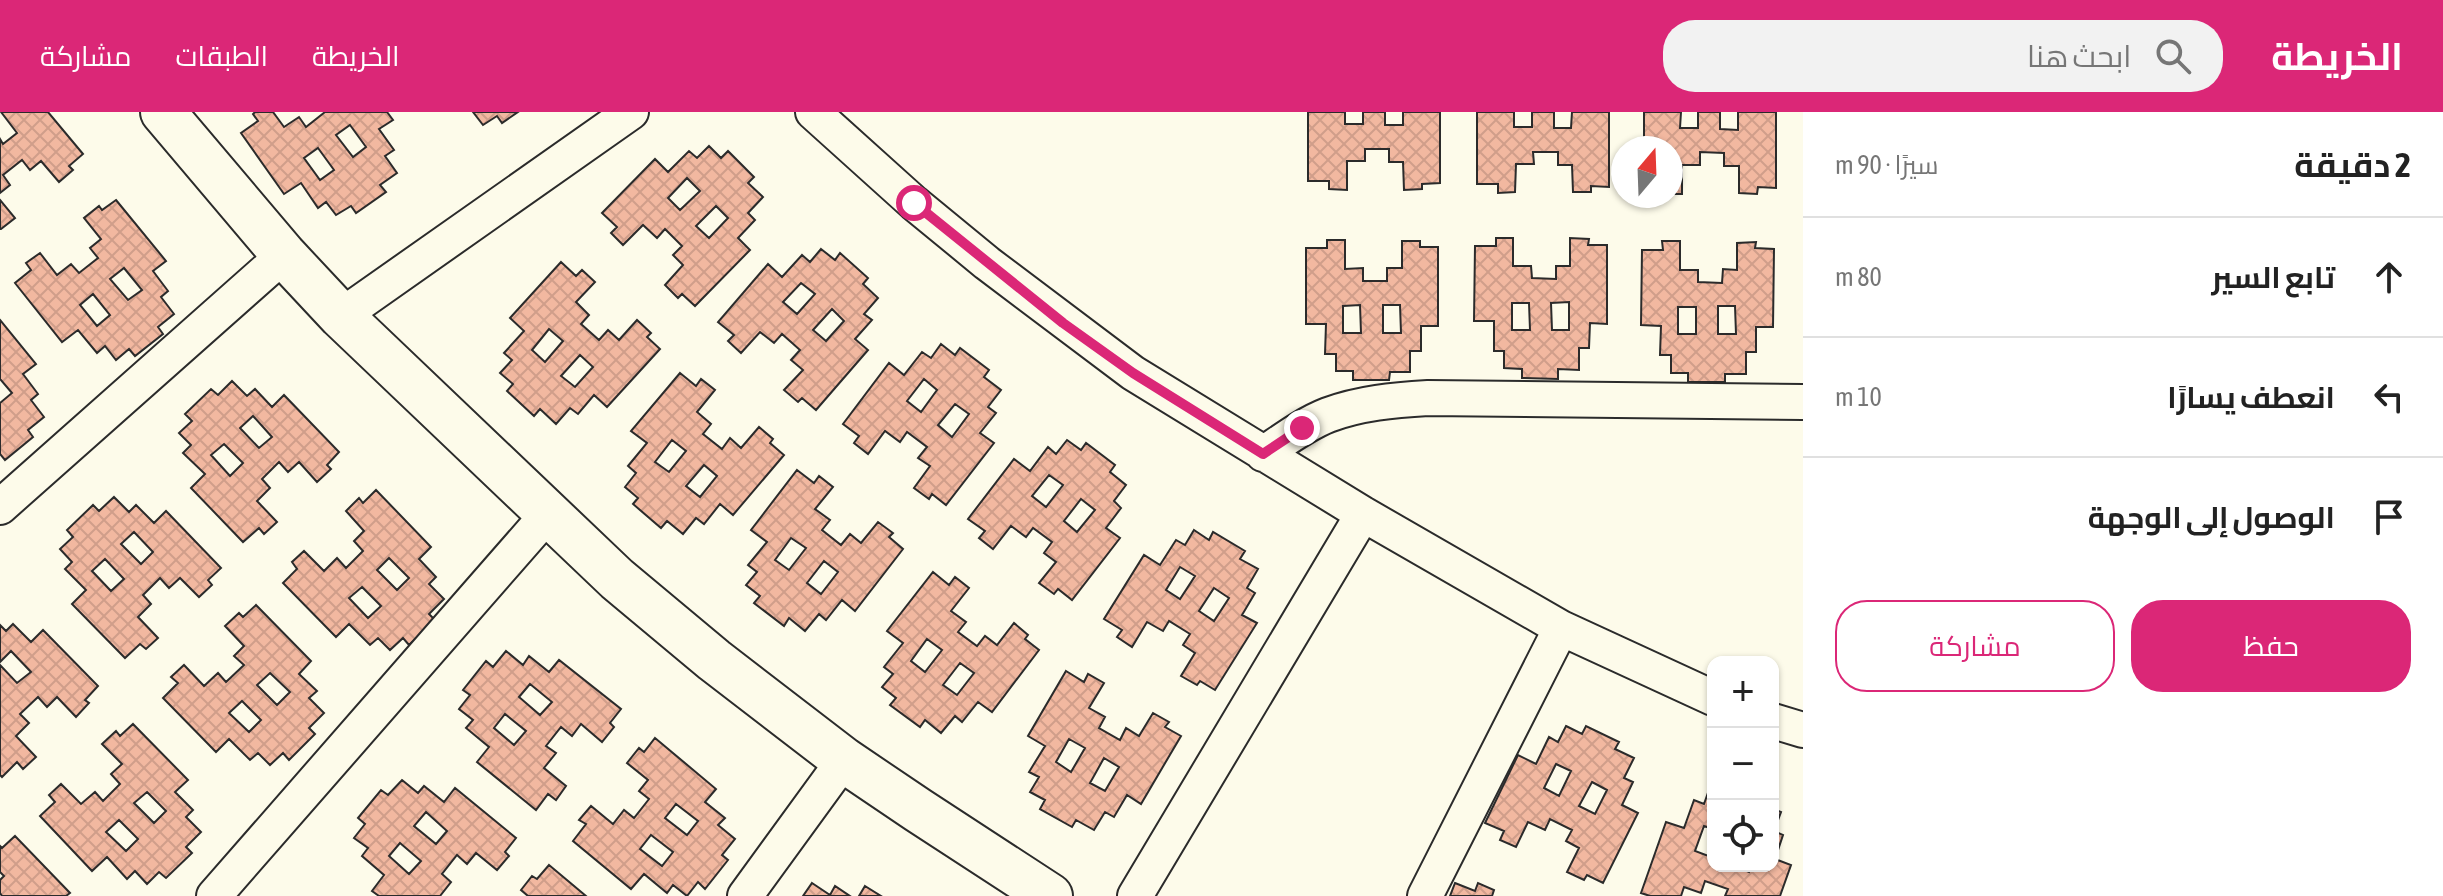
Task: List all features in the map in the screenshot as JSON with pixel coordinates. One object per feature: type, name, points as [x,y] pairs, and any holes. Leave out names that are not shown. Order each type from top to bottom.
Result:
[{"type":"street","points":[[163,112],[284,255],[341,316],[617,579],[714,660],[844,760],[1029,890]]},
{"type":"street","points":[[341,316],[631,112]]},
{"type":"street","points":[[813,112],[914,203],[1063,323],[1133,373],[1363,514],[1561,628],[1707,695]]},
{"type":"street","points":[[0,507],[284,255]]},
{"type":"street","points":[[1263,454],[1326,416],[1355,406],[1385,401],[1428,398],[1803,402]]},
{"type":"street","points":[[214,896],[548,514]]},
{"type":"street","points":[[1135,896],[1363,514]]},
{"type":"street","points":[[1425,896],[1561,628]]},
{"type":"street","points":[[1779,723],[1803,730]]},
{"type":"street","points":[[745,896],[844,760]]},
{"type":"building","points":[[1,112],[48,112],[83,154],[69,166],[73,170],[59,182],[41,161],[30,170],[22,160],[3,175],[10,185],[0,193],[0,139],[3,144],[17,133]]},
{"type":"building","points":[[273,112],[284,127],[299,117],[306,127],[325,112],[387,112],[393,120],[379,129],[394,150],[385,156],[397,173],[380,185],[386,192],[356,213],[351,206],[336,215],[326,202],[318,208],[301,183],[284,194],[241,133],[258,121],[253,114]],"holes":[[[350,125],[366,147],[353,157],[336,135]],[[318,148],[334,170],[320,180],[304,158]]]},
{"type":"building","points":[[473,112],[518,112],[502,123],[497,116],[483,125]]},
{"type":"building","points":[[1308,112],[1345,112],[1345,124],[1363,124],[1363,112],[1385,112],[1385,125],[1403,125],[1403,112],[1440,112],[1440,183],[1422,184],[1422,189],[1404,190],[1403,162],[1389,162],[1389,149],[1365,149],[1365,161],[1347,161],[1347,190],[1329,189],[1329,181],[1308,181]]},
{"type":"building","points":[[1477,112],[1514,112],[1514,127],[1532,127],[1532,112],[1554,112],[1554,128],[1571,128],[1572,112],[1609,112],[1609,187],[1591,186],[1591,192],[1573,192],[1572,165],[1558,165],[1558,152],[1533,152],[1534,164],[1516,164],[1515,192],[1498,193],[1498,184],[1477,184]]},
{"type":"building","points":[[1644,112],[1681,112],[1680,128],[1698,128],[1698,112],[1720,112],[1720,129],[1738,130],[1738,112],[1776,112],[1776,188],[1758,187],[1757,194],[1739,193],[1739,166],[1724,166],[1724,153],[1700,152],[1700,165],[1683,165],[1683,136],[1644,136]]},
{"type":"building","points":[[709,146],[721,158],[728,151],[754,177],[748,183],[763,197],[748,213],[755,220],[738,238],[750,250],[695,306],[682,294],[678,298],[665,285],[683,265],[673,255],[682,246],[665,229],[657,238],[643,225],[623,245],[611,233],[617,227],[602,213],[655,159],[668,172],[689,151],[697,158]],"holes":[[[687,178],[700,191],[680,210],[668,198]],[[716,206],[728,218],[709,238],[696,226]]]},
{"type":"building","points":[[0,200],[15,218],[1,229],[0,229]]},
{"type":"building","points":[[116,200],[166,261],[153,271],[168,291],[161,297],[174,314],[158,327],[163,334],[135,356],[129,349],[116,360],[105,346],[97,353],[78,330],[62,342],[15,283],[31,270],[26,263],[40,253],[57,275],[71,264],[79,273],[98,258],[90,248],[101,239],[84,218],[99,206],[102,210]],"holes":[[[124,268],[142,290],[128,300],[110,279]],[[93,294],[110,315],[97,326],[80,305]]]},
{"type":"building","points":[[1496,238],[1513,238],[1513,266],[1531,266],[1532,278],[1556,279],[1556,266],[1570,266],[1570,238],[1589,239],[1588,245],[1607,245],[1607,324],[1590,323],[1589,348],[1579,348],[1579,370],[1558,369],[1558,379],[1522,378],[1522,369],[1504,368],[1504,351],[1494,351],[1494,321],[1474,321],[1475,246],[1496,246]],"holes":[[[1569,302],[1569,330],[1552,330],[1551,303]],[[1512,303],[1529,303],[1530,330],[1512,330]]]},
{"type":"building","points":[[1327,240],[1345,240],[1345,269],[1363,268],[1363,281],[1387,281],[1387,268],[1402,268],[1402,241],[1420,241],[1420,247],[1438,247],[1438,326],[1421,326],[1421,351],[1410,351],[1410,372],[1390,372],[1389,380],[1353,380],[1353,371],[1336,371],[1336,354],[1325,354],[1326,324],[1306,324],[1306,248],[1327,248]],"holes":[[[1360,305],[1361,333],[1343,333],[1343,306]],[[1383,305],[1400,305],[1401,333],[1383,333]]]},
{"type":"building","points":[[1662,241],[1680,241],[1680,270],[1698,270],[1698,282],[1722,283],[1723,269],[1737,270],[1737,243],[1756,242],[1755,248],[1774,249],[1773,327],[1756,327],[1756,352],[1746,352],[1746,374],[1725,374],[1725,382],[1688,382],[1688,373],[1671,373],[1671,355],[1660,355],[1661,326],[1641,325],[1642,250],[1663,250]],"holes":[[[1718,306],[1735,306],[1736,334],[1718,334]],[[1678,307],[1696,307],[1696,334],[1678,334]]]},
{"type":"building","points":[[821,249],[835,260],[840,253],[868,278],[863,284],[878,298],[864,314],[872,320],[855,339],[868,350],[816,410],[802,398],[798,402],[784,390],[803,370],[791,360],[800,350],[782,334],[774,343],[760,332],[741,353],[728,341],[734,335],[718,322],[768,264],[782,277],[802,255],[810,262]],"holes":[[[801,283],[815,294],[797,314],[783,302]],[[832,309],[844,321],[826,341],[813,330]]]},
{"type":"building","points":[[561,262],[576,276],[582,270],[595,282],[576,302],[589,315],[581,324],[599,340],[608,330],[619,340],[637,320],[651,333],[647,337],[660,349],[607,407],[594,395],[578,414],[570,408],[556,424],[540,409],[534,416],[507,391],[513,384],[500,373],[512,360],[504,353],[524,331],[510,318]],"holes":[[[549,329],[563,341],[545,362],[532,350]],[[580,355],[593,367],[575,387],[561,376]]]},
{"type":"building","points":[[0,320],[36,364],[23,374],[38,394],[31,400],[44,417],[28,430],[33,437],[5,460],[0,454],[0,403],[12,393],[0,379]]},
{"type":"building","points":[[941,344],[955,355],[960,348],[989,370],[984,377],[1001,390],[988,407],[996,413],[980,433],[994,443],[946,505],[932,494],[929,499],[914,488],[930,466],[918,458],[927,447],[907,432],[900,442],[885,431],[868,454],[854,443],[859,436],[843,424],[889,363],[904,375],[922,352],[931,358]],"holes":[[[924,379],[937,390],[921,412],[907,401]],[[955,404],[969,414],[952,437],[938,425]]]},
{"type":"building","points":[[680,373],[696,386],[701,379],[715,390],[697,412],[711,424],[703,434],[722,449],[730,438],[741,448],[759,427],[773,439],[770,443],[784,455],[733,515],[720,504],[704,524],[696,518],[683,534],[667,521],[661,528],[633,504],[638,498],[625,487],[636,473],[628,466],[647,443],[631,431]],"holes":[[[672,440],[686,451],[669,472],[655,462]],[[704,465],[717,476],[700,497],[686,486]]]},
{"type":"building","points":[[232,381],[247,396],[255,389],[272,407],[284,395],[339,452],[327,465],[331,469],[317,482],[299,462],[288,472],[279,462],[262,479],[270,488],[257,501],[277,522],[264,534],[259,528],[243,542],[191,488],[205,474],[183,453],[191,445],[179,433],[192,421],[185,414],[211,389],[218,395]],"holes":[[[253,416],[272,437],[259,448],[240,428]],[[224,444],[243,463],[230,476],[211,455]]]},
{"type":"building","points":[[1067,440],[1081,450],[1086,443],[1115,465],[1110,472],[1126,485],[1114,501],[1121,508],[1106,528],[1120,538],[1072,600],[1058,589],[1054,594],[1039,583],[1056,562],[1044,553],[1052,542],[1033,528],[1026,537],[1011,526],[993,549],[979,538],[985,531],[968,519],[1014,459],[1030,471],[1048,447],[1056,454]],"holes":[[[1049,475],[1063,485],[1046,507],[1032,496]],[[1081,499],[1095,510],[1077,532],[1064,521]]]},
{"type":"building","points":[[797,470],[814,483],[819,476],[833,487],[815,509],[830,520],[822,530],[841,545],[850,534],[861,543],[878,522],[893,533],[889,537],[903,549],[855,611],[842,600],[826,620],[819,614],[805,631],[789,618],[784,626],[754,603],[760,596],[746,585],[757,572],[748,565],[767,542],[751,530]],"holes":[[[791,538],[806,548],[789,570],[775,560]],[[824,561],[838,572],[821,594],[807,583]]]},
{"type":"building","points":[[376,490],[431,547],[419,559],[436,577],[429,584],[444,599],[429,614],[435,620],[409,645],[403,638],[390,650],[378,638],[370,645],[349,624],[336,637],[283,583],[297,569],[292,562],[304,551],[324,571],[337,558],[346,568],[363,551],[354,541],[364,531],[346,511],[359,498],[363,503]],"holes":[[[389,558],[409,578],[397,590],[377,570]],[[362,587],[381,606],[368,618],[349,598]]]},
{"type":"building","points":[[114,497],[129,512],[136,505],[154,523],[166,511],[221,568],[208,580],[212,585],[199,597],[180,578],[169,588],[160,578],[143,595],[151,604],[138,617],[158,638],[146,649],[140,644],[125,658],[72,604],[86,590],[65,569],[72,562],[60,549],[73,537],[67,530],[93,505],[99,511]],"holes":[[[134,532],[153,552],[141,564],[121,544]],[[105,559],[124,579],[111,591],[92,571]]]},
{"type":"building","points":[[1194,530],[1209,540],[1213,532],[1245,551],[1240,559],[1258,569],[1247,588],[1255,593],[1242,615],[1257,623],[1215,690],[1200,681],[1197,685],[1181,676],[1195,653],[1183,645],[1190,634],[1169,621],[1163,631],[1147,622],[1132,647],[1117,637],[1122,630],[1104,619],[1144,555],[1160,565],[1176,540],[1185,545]],"holes":[[[1180,567],[1195,576],[1180,599],[1166,590]],[[1214,588],[1229,598],[1214,621],[1199,611]]]},
{"type":"building","points":[[933,572],[949,585],[955,577],[969,588],[951,611],[966,622],[958,632],[977,646],[985,636],[997,645],[1014,623],[1028,635],[1025,639],[1039,650],[992,712],[978,702],[962,722],[955,716],[941,733],[925,720],[920,727],[890,705],[896,698],[882,687],[893,674],[884,667],[903,643],[887,631]],"holes":[[[927,639],[942,650],[925,672],[911,661]],[[960,663],[974,673],[957,695],[943,685]]]},
{"type":"building","points":[[256,605],[311,661],[299,674],[317,691],[309,698],[324,713],[309,728],[315,734],[289,760],[283,753],[270,765],[258,753],[250,760],[229,739],[216,752],[163,698],[178,683],[171,677],[184,665],[204,686],[218,673],[226,682],[244,665],[234,656],[244,646],[225,626],[239,613],[243,617]],"holes":[[[270,673],[290,692],[277,705],[257,685]],[[242,701],[261,720],[249,732],[229,713]]]},
{"type":"building","points":[[13,624],[31,642],[43,630],[98,686],[85,700],[89,703],[76,717],[57,697],[47,707],[38,697],[20,714],[29,723],[16,736],[36,757],[23,769],[17,762],[2,777],[0,665],[17,683],[31,672],[11,651],[0,662],[0,625],[6,631]]},
{"type":"building","points":[[506,651],[523,665],[529,656],[549,672],[559,660],[621,709],[610,723],[614,727],[602,742],[581,724],[572,736],[561,727],[546,746],[556,753],[544,768],[566,786],[556,800],[548,794],[536,810],[477,762],[489,747],[466,728],[473,720],[459,709],[470,695],[463,690],[486,661],[493,667]],"holes":[[[530,684],[552,702],[540,715],[519,697]],[[505,714],[526,731],[514,745],[494,728]]]},
{"type":"building","points":[[1066,671],[1084,682],[1088,674],[1104,683],[1089,708],[1105,717],[1099,728],[1120,740],[1126,728],[1139,736],[1153,713],[1169,722],[1165,727],[1181,736],[1141,804],[1127,795],[1114,817],[1105,812],[1094,830],[1076,820],[1072,827],[1040,809],[1045,800],[1030,792],[1039,777],[1029,772],[1045,746],[1028,736]],"holes":[[[1069,739],[1085,748],[1071,772],[1056,762]],[[1104,758],[1119,767],[1105,791],[1090,783]]]},
{"type":"building","points":[[133,724],[188,780],[175,792],[193,810],[186,817],[201,832],[186,847],[192,853],[166,878],[159,872],[147,884],[135,871],[127,879],[107,857],[92,871],[40,816],[55,802],[49,795],[61,784],[81,804],[95,792],[103,801],[120,784],[111,774],[122,764],[102,744],[116,731],[120,736]],"holes":[[[147,792],[166,811],[154,823],[134,803]],[[119,820],[138,839],[126,851],[106,832]]]},
{"type":"building","points":[[1566,726],[1582,734],[1586,726],[1619,742],[1615,749],[1634,758],[1624,778],[1633,782],[1622,805],[1638,813],[1603,883],[1587,875],[1584,880],[1567,872],[1579,848],[1566,841],[1572,830],[1550,819],[1545,830],[1528,822],[1516,847],[1500,840],[1504,831],[1485,823],[1518,755],[1536,764],[1549,737],[1558,742]],"holes":[[[1556,764],[1571,771],[1559,796],[1544,788]],[[1592,782],[1607,790],[1595,814],[1579,806]]]},
{"type":"building","points":[[655,738],[716,789],[705,802],[725,818],[718,825],[735,839],[722,855],[728,860],[705,889],[698,882],[687,896],[673,885],[667,893],[644,874],[631,889],[573,841],[586,824],[579,820],[591,806],[613,824],[624,810],[634,818],[649,799],[639,791],[648,780],[627,763],[639,748],[644,752]],"holes":[[[676,804],[698,821],[687,835],[665,818]],[[651,835],[673,852],[662,866],[640,849]]]},
{"type":"building","points":[[402,780],[418,793],[424,786],[444,802],[455,788],[516,838],[505,852],[509,856],[497,870],[476,853],[467,864],[457,855],[442,874],[451,882],[440,896],[379,896],[372,891],[384,875],[362,856],[368,848],[354,838],[365,824],[358,818],[381,790],[388,795]],"holes":[[[426,812],[447,831],[436,844],[414,826]],[[400,843],[421,861],[409,874],[389,856]]]},
{"type":"building","points":[[1707,796],[1707,827],[1704,826],[1695,851],[1707,856],[1707,872],[1779,872],[1779,860],[1791,865],[1780,896],[1725,896],[1728,889],[1705,881],[1701,893],[1684,887],[1681,896],[1641,893],[1666,822],[1684,828],[1694,800],[1704,804]]},
{"type":"building","points":[[15,836],[70,893],[66,896],[2,896],[0,880],[4,876],[0,872],[0,846],[2,848]]},
{"type":"building","points":[[549,865],[586,896],[528,896],[521,890],[532,876],[537,879]]},
{"type":"building","points":[[812,883],[830,895],[835,886],[850,896],[803,896]]},
{"type":"building","points":[[1455,883],[1475,891],[1478,883],[1494,890],[1492,896],[1450,896]]},
{"type":"building","points":[[865,886],[881,896],[859,896]]},
{"type":"route","points":[[914,203],[1063,323],[1133,373],[1263,454],[1302,428]]}]
